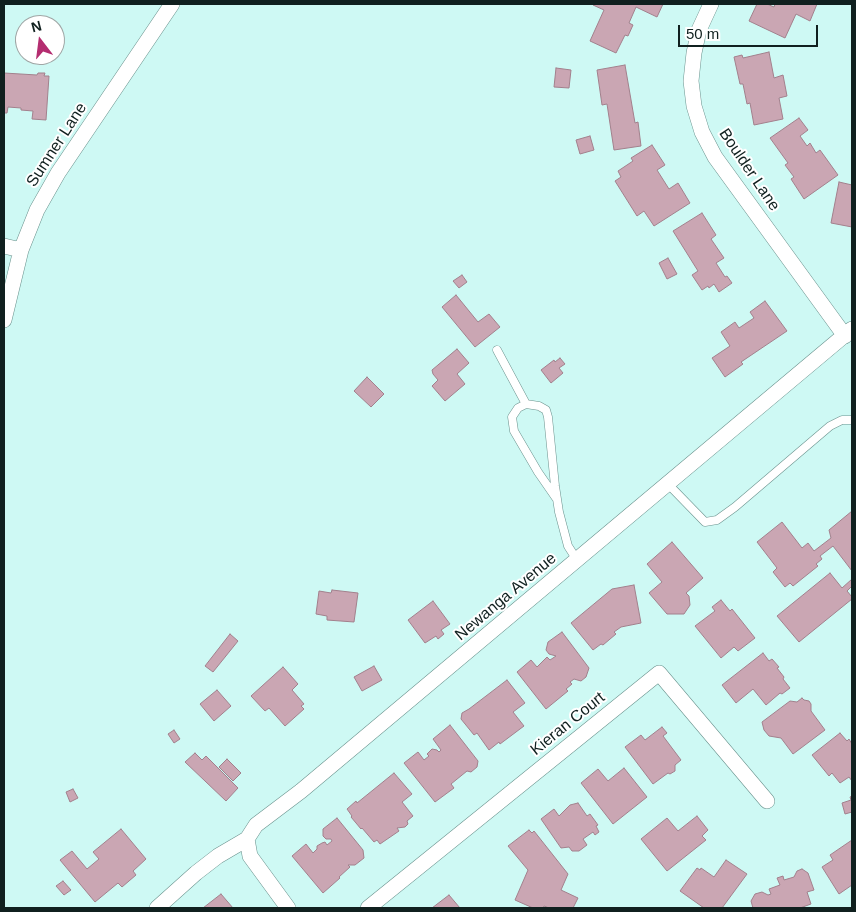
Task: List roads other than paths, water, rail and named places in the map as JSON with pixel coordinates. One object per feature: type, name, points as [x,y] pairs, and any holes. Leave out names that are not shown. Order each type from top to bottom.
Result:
[{"type":"street","name":"Sumner Lane","points":[[4,320],[21,250],[37,210],[58,174],[172,4]]},
{"type":"street","name":"Boulder Lane","points":[[711,4],[699,30],[691,81],[694,106],[702,132],[715,157],[848,332]]},
{"type":"street","points":[[4,246],[21,250]]},
{"type":"street","name":"Newanga Avenue","points":[[247,839],[256,825],[301,791],[848,332]]},
{"type":"street","name":"Kieran Court","points":[[368,908],[659,673],[767,801]]},
{"type":"street","points":[[157,908],[218,856],[247,839],[250,856],[288,908]]},
{"type":"lane","points":[[497,350],[526,404]]},
{"type":"lane","points":[[557,500],[514,431],[512,417],[518,408],[526,404],[539,406],[546,410],[559,512],[568,546],[577,560]]},
{"type":"lane","points":[[668,484],[705,522],[717,520],[735,507],[830,426],[842,420],[852,420]]}]
